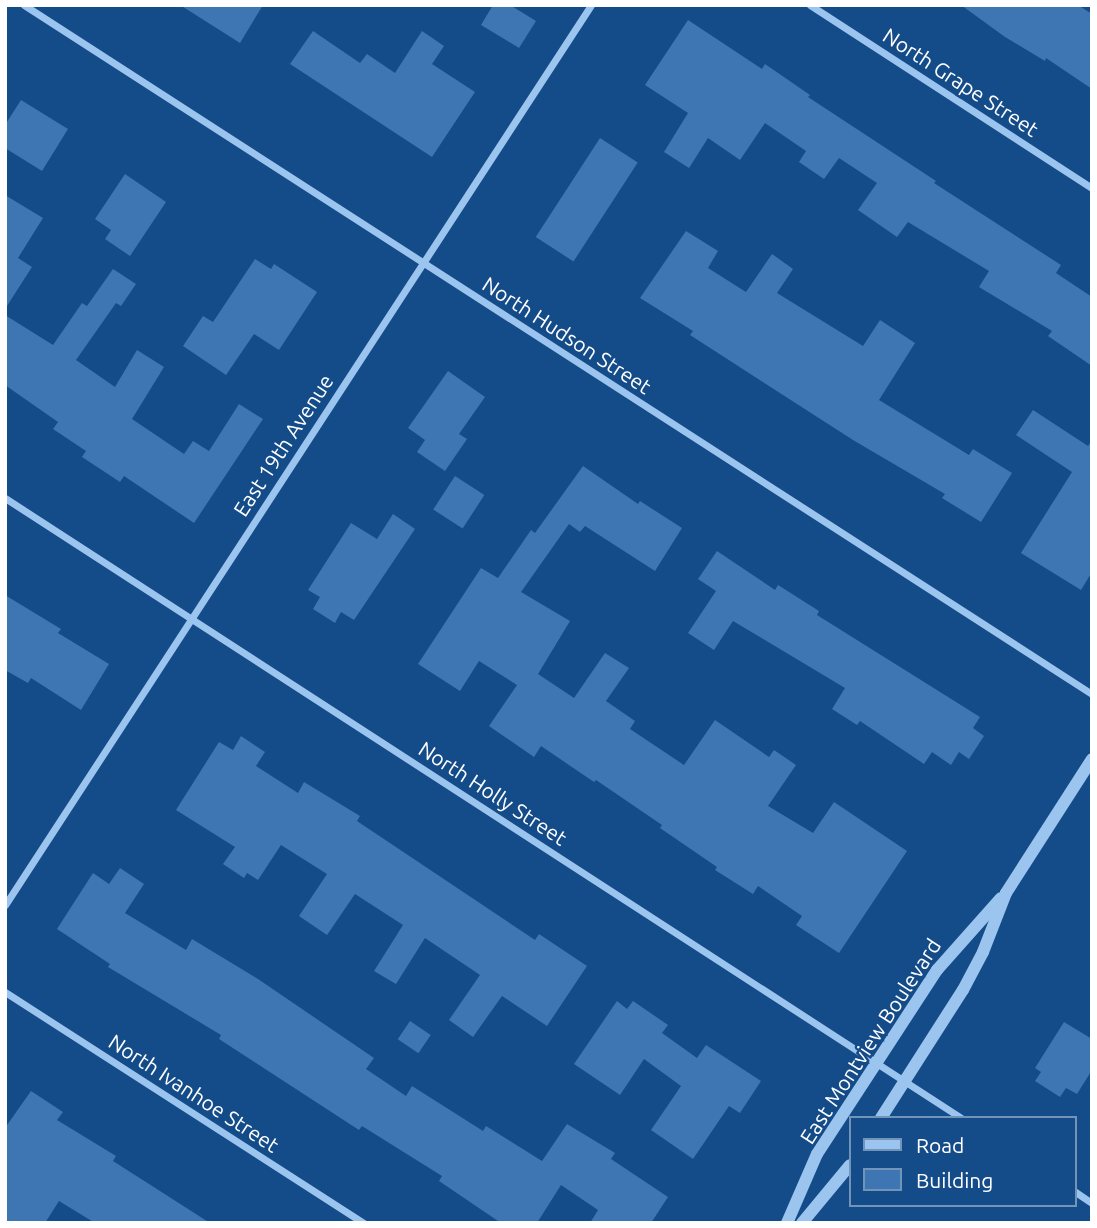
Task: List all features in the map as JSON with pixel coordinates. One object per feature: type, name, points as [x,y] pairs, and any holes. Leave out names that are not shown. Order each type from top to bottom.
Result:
[{"type":"street","name":"North Hudson Street","points":[[24,5],[1092,694]]},
{"type":"street","name":"East 19th Avenue","points":[[5,905],[591,5]]},
{"type":"street","name":"North Grape Street","points":[[810,5],[1092,188]]},
{"type":"street","name":"North Holly Street","points":[[5,498],[958,1116]]},
{"type":"street","name":"East Montview Boulevard","points":[[787,1223],[817,1154],[876,1062],[947,956],[1006,893],[1092,759]]},
{"type":"street","name":"East Montview Boulevard","points":[[882,1116],[974,972],[1006,893]]},
{"type":"street","name":"North Ivanhoe Street","points":[[5,992],[364,1223]]},
{"type":"street","points":[[802,1223],[848,1167]]},
{"type":"street","points":[[1076,1192],[1092,1203]]},
{"type":"building","points":[[180,5],[263,5],[240,43]]},
{"type":"building","points":[[493,5],[510,5],[536,21],[519,48],[481,25]]},
{"type":"building","points":[[961,5],[1078,5],[1092,14],[1092,89],[1046,58],[1045,61],[1005,37]]},
{"type":"building","points":[[688,20],[762,69],[765,64],[810,95],[808,97],[936,181],[934,183],[1061,265],[1056,273],[1092,297],[1092,366],[1048,336],[1052,331],[979,287],[989,271],[908,222],[897,237],[858,210],[877,183],[839,158],[824,179],[799,162],[806,151],[765,123],[740,160],[708,138],[689,168],[664,152],[688,113],[645,85]]},
{"type":"building","points":[[313,31],[360,63],[367,54],[395,73],[422,31],[444,46],[432,64],[475,92],[432,157],[290,64]]},
{"type":"building","points":[[21,100],[68,129],[42,171],[5,148],[5,125]]},
{"type":"building","points":[[600,138],[638,163],[573,261],[536,237]]},
{"type":"building","points":[[125,174],[166,202],[130,256],[105,239],[111,230],[95,219]]},
{"type":"building","points":[[5,195],[43,218],[18,258],[32,267],[5,309]]},
{"type":"building","points":[[686,231],[718,251],[708,268],[746,292],[772,254],[793,269],[777,293],[863,346],[880,320],[915,343],[879,400],[969,455],[973,449],[1012,473],[981,522],[942,498],[945,494],[853,440],[690,335],[693,331],[640,298]]},
{"type":"building","points":[[255,259],[271,269],[274,264],[317,292],[279,350],[254,334],[226,375],[183,346],[203,316],[213,322]]},
{"type":"building","points":[[113,269],[136,284],[121,306],[116,303],[76,360],[115,387],[137,350],[164,367],[132,419],[184,454],[193,441],[209,451],[239,404],[263,419],[194,523],[124,476],[120,482],[82,457],[86,451],[53,429],[58,422],[5,385],[5,315],[53,345],[82,303],[87,306]]},
{"type":"building","points":[[448,371],[485,397],[459,434],[467,439],[445,471],[417,452],[425,440],[408,428]]},
{"type":"building","points":[[1033,410],[1088,446],[1092,440],[1092,572],[1081,590],[1021,553],[1072,472],[1016,435]]},
{"type":"building","points":[[583,466],[638,504],[640,501],[682,528],[655,571],[585,526],[580,532],[569,524],[521,592],[570,621],[538,674],[574,698],[605,653],[629,668],[606,701],[635,721],[630,729],[684,765],[715,720],[769,757],[774,750],[796,765],[768,806],[813,833],[834,802],[907,851],[839,953],[796,925],[802,916],[758,886],[753,894],[715,870],[717,867],[660,828],[662,825],[596,780],[594,782],[541,746],[534,757],[489,726],[517,685],[479,661],[460,691],[418,664],[481,568],[498,578],[531,530],[535,533]]},
{"type":"building","points":[[455,476],[484,495],[463,529],[433,510]]},
{"type":"building","points":[[393,514],[415,529],[354,620],[341,612],[335,623],[313,609],[320,597],[308,590],[351,523],[377,539]]},
{"type":"building","points":[[717,551],[775,590],[778,585],[819,611],[817,615],[980,717],[973,728],[984,736],[969,759],[959,752],[951,765],[932,752],[924,764],[860,721],[857,725],[832,709],[845,688],[733,621],[714,650],[688,633],[716,591],[698,579]]},
{"type":"building","points":[[5,595],[61,629],[58,633],[109,664],[81,710],[31,678],[28,683],[5,670]]},
{"type":"building","points":[[241,736],[265,752],[256,766],[298,793],[304,782],[360,816],[357,821],[535,940],[539,934],[587,966],[547,1026],[502,996],[473,1037],[449,1020],[480,975],[425,938],[396,984],[374,971],[403,925],[355,894],[327,935],[299,916],[327,874],[281,845],[258,880],[247,873],[244,878],[223,864],[235,847],[176,810],[219,742],[233,750]]},
{"type":"building","points":[[120,868],[144,884],[125,913],[186,950],[192,939],[258,979],[374,1058],[366,1069],[406,1096],[412,1086],[483,1131],[486,1126],[542,1161],[567,1124],[615,1153],[611,1159],[668,1197],[651,1223],[590,1223],[598,1210],[561,1185],[537,1223],[501,1223],[439,1181],[442,1176],[362,1126],[359,1130],[219,1039],[221,1035],[108,967],[110,964],[57,929],[93,873],[109,884]]},
{"type":"building","points":[[617,1001],[627,1009],[633,1001],[668,1025],[662,1033],[697,1058],[706,1045],[761,1081],[740,1113],[729,1106],[693,1159],[651,1130],[681,1086],[644,1059],[620,1095],[574,1064]]},
{"type":"building","points":[[410,1021],[431,1035],[418,1053],[398,1039]]},
{"type":"building","points":[[1064,1022],[1092,1039],[1092,1070],[1077,1094],[1066,1088],[1060,1097],[1035,1081],[1041,1072],[1035,1068]]},
{"type":"building","points":[[31,1091],[63,1112],[57,1120],[116,1156],[113,1161],[210,1223],[95,1223],[59,1201],[45,1223],[5,1223],[5,1128]]}]
